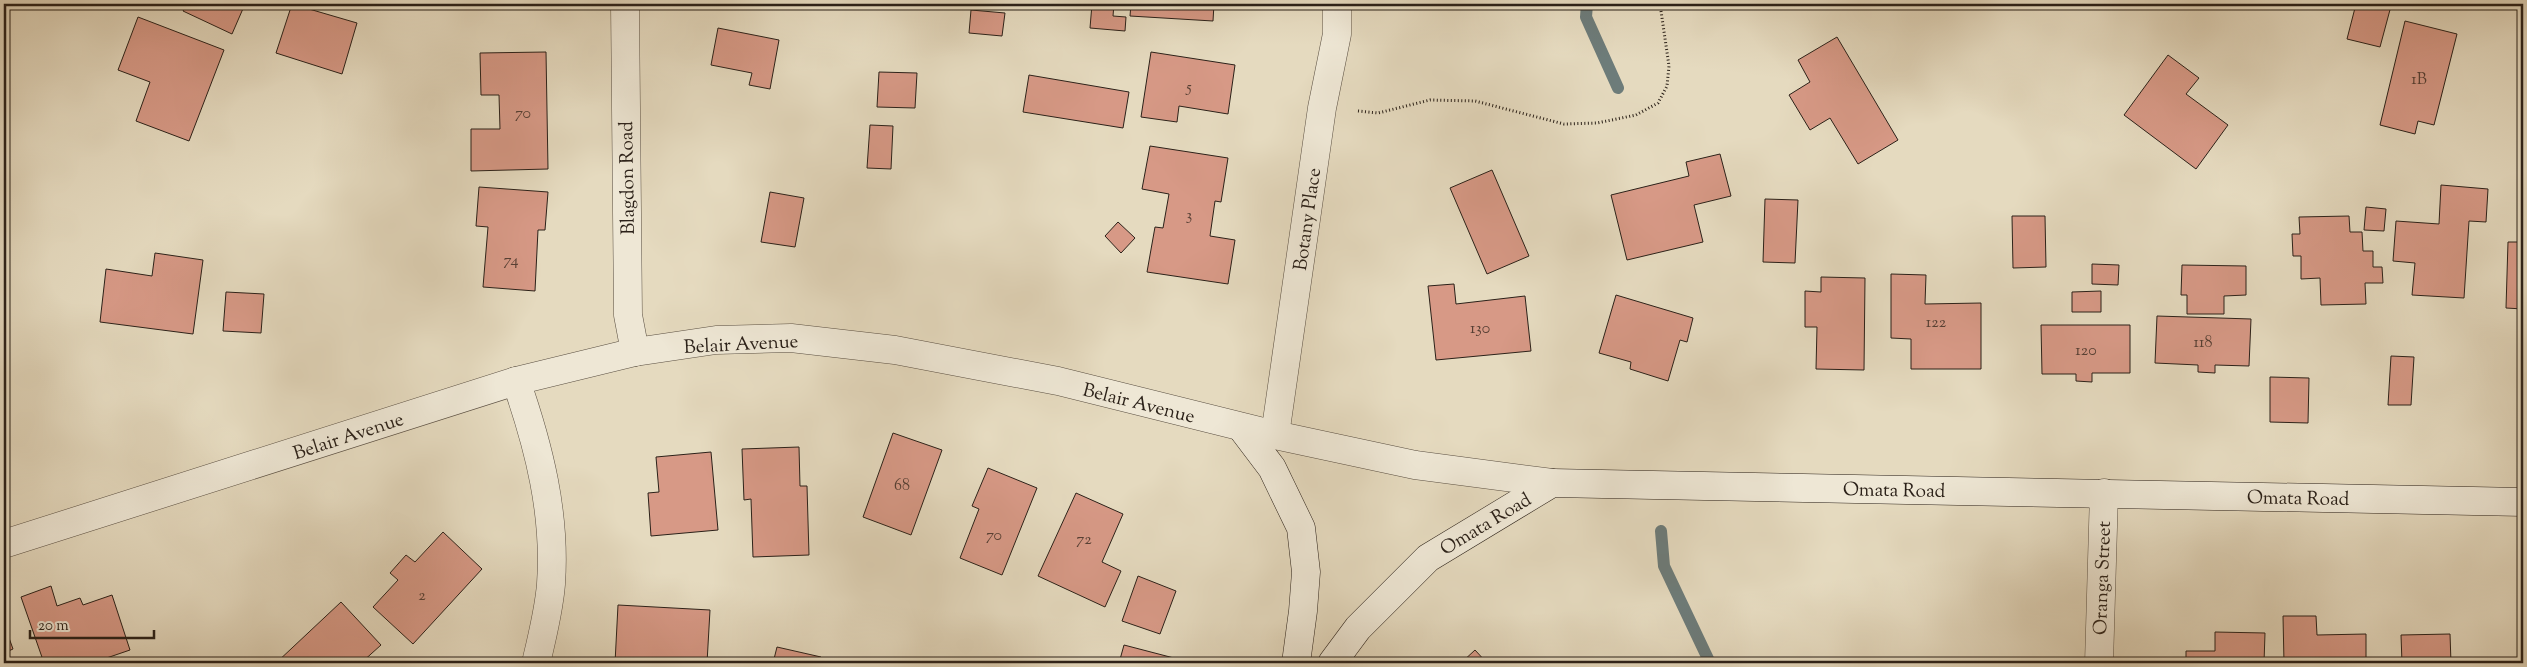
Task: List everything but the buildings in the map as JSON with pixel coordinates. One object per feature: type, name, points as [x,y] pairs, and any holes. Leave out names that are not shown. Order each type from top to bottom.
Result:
[{"type":"street","name":"Blagdon Road","points":[[625,4],[628,315],[634,352]]},
{"type":"street","name":"Botany Place","points":[[1275,436],[1322,108],[1337,34],[1337,4]]},
{"type":"street","name":"Belair Avenue","points":[[4,544],[516,381],[634,352],[716,340],[791,338],[895,350],[1058,381],[1275,436],[1415,465],[1552,483]]},
{"type":"street","points":[[516,381],[546,482],[552,534],[551,585],[536,663]]},
{"type":"street","points":[[1241,427],[1272,468],[1301,528],[1306,572],[1296,663]]},
{"type":"street","name":"Omata Road","points":[[1332,663],[1364,622],[1428,558],[1552,483],[2523,502]]},
{"type":"street","name":"Oranga Street","points":[[2099,663],[2104,493]]},
{"type":"path","points":[[1322,108],[1378,113],[1430,100],[1475,101],[1564,124],[1597,123],[1636,115],[1658,103],[1667,86],[1669,66],[1660,4]]},
{"type":"waterway","points":[[1587,4],[1586,17],[1618,88]]},
{"type":"waterway","points":[[1661,531],[1664,566],[1710,663]]}]
